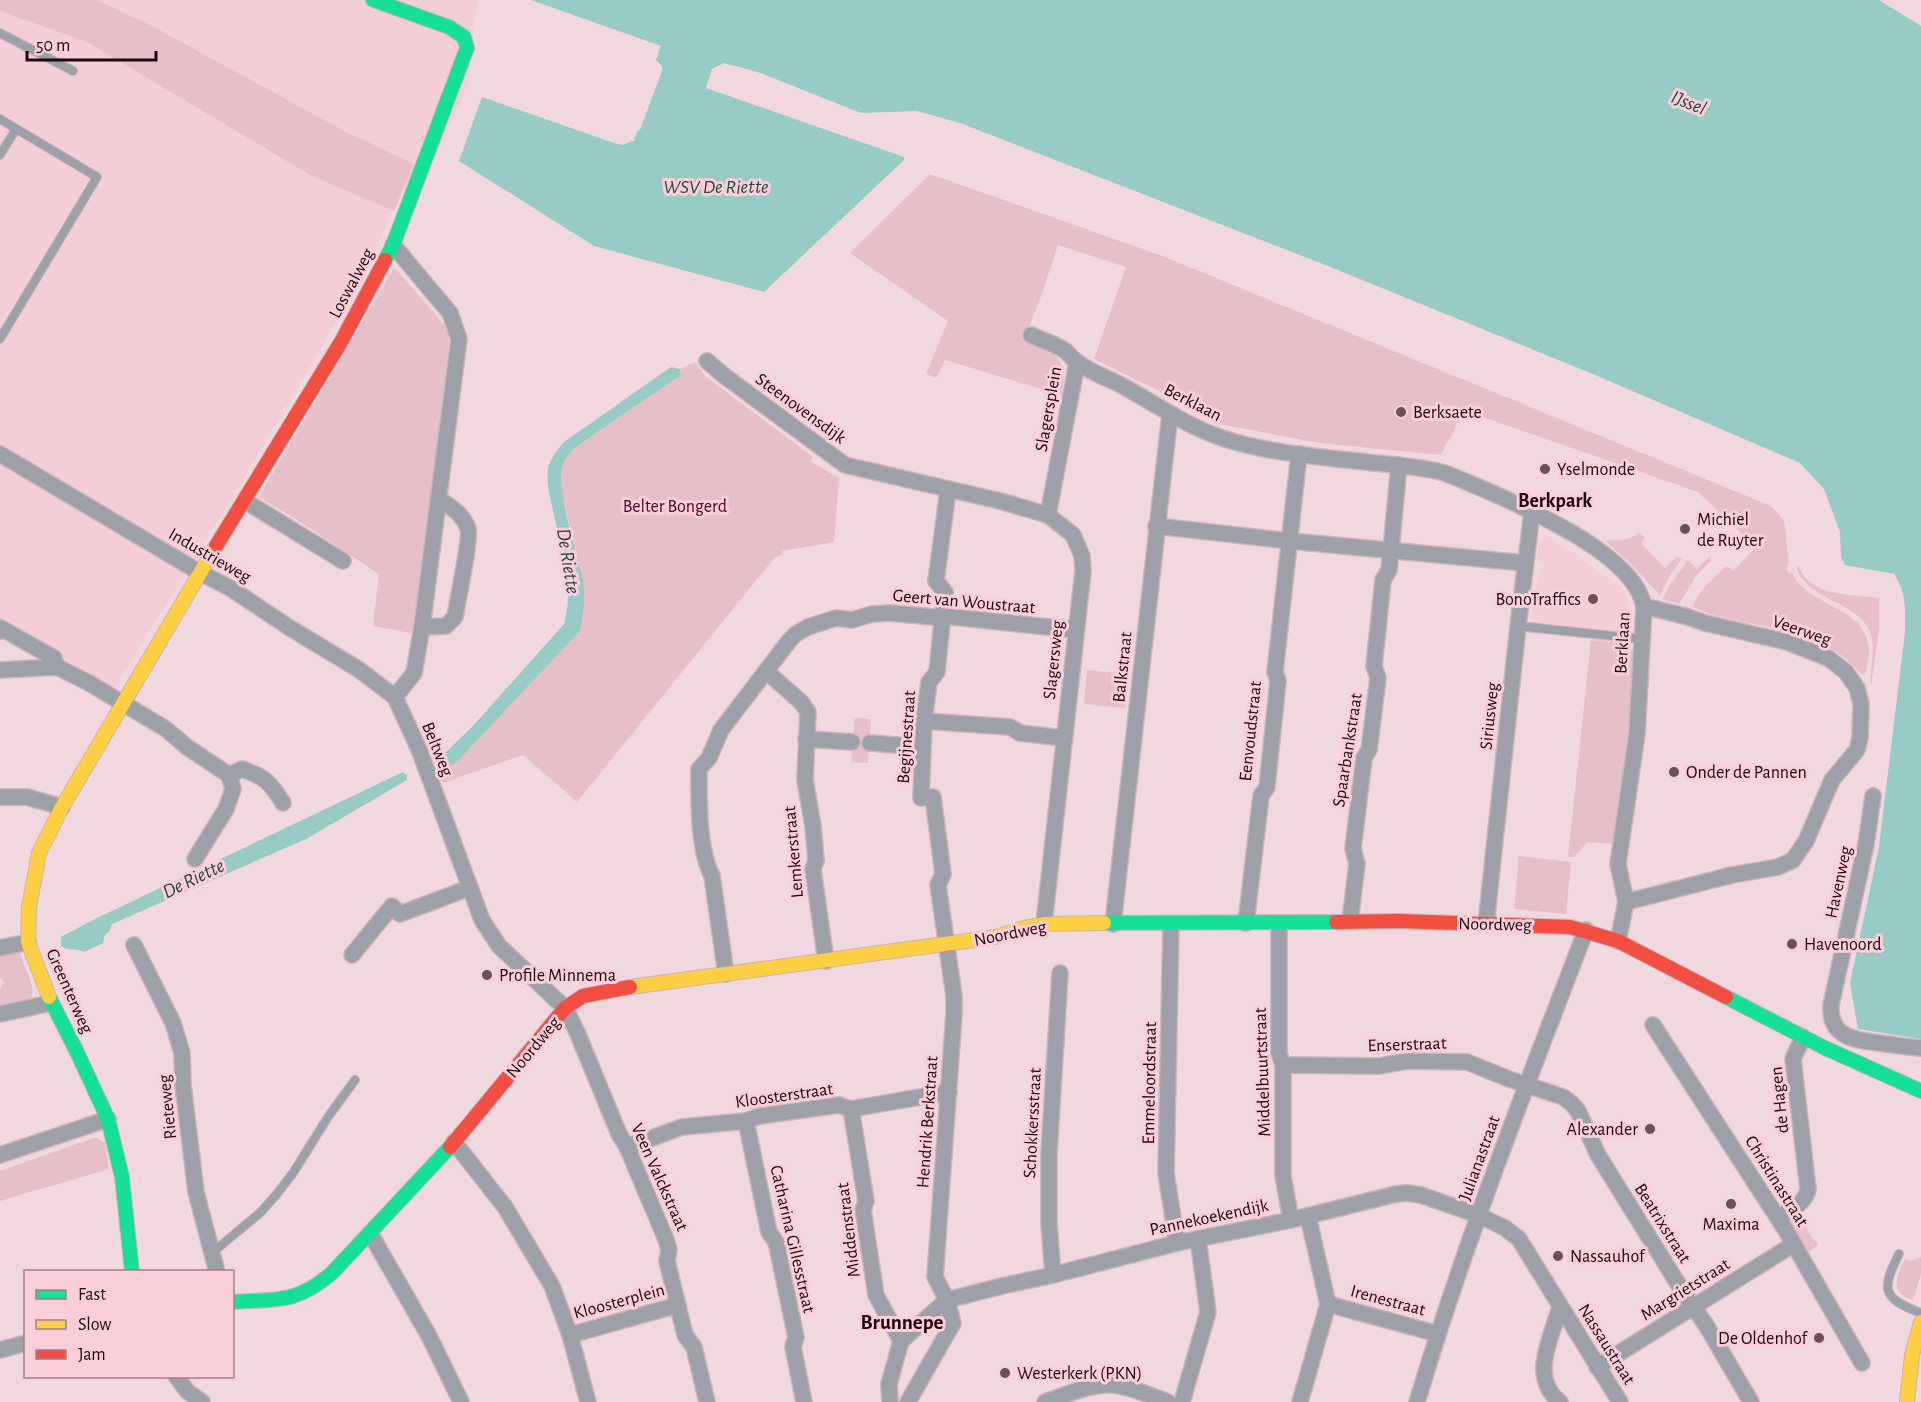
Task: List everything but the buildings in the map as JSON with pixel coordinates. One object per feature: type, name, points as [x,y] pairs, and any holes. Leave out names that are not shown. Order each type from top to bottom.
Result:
[{"type":"street","name":"Loswalweg","points":[[199,572],[245,501],[341,342],[393,246],[467,48],[464,37],[449,27],[373,0]]},
{"type":"street","points":[[393,246],[450,313],[459,339],[414,673],[396,697]]},
{"type":"street","name":"Slagersplein","points":[[1031,335],[1064,349],[1077,363],[1048,515]]},
{"type":"street","name":"Steenovensdijk","points":[[707,361],[845,465],[948,490]]},
{"type":"street","name":"Berklaan","points":[[1077,363],[1170,414],[1221,437],[1265,449],[1442,472],[1532,512],[1580,537],[1605,555],[1629,577],[1639,591],[1644,606],[1637,734],[1618,864],[1626,902]]},
{"type":"street","name":"Balkstraat","points":[[1113,924],[1170,414]]},
{"type":"street","name":"Industrieweg","points":[[0,454],[230,588],[358,669],[396,697]]},
{"type":"street","points":[[1290,541],[1299,454]]},
{"type":"street","points":[[1391,550],[1399,465]]},
{"type":"street","name":"Slagersweg","points":[[948,490],[1048,515],[1072,535],[1082,556],[1083,571],[1044,924]]},
{"type":"street","name":"Begijnestraat","points":[[946,944],[938,885],[943,874],[933,797],[921,798],[924,721],[929,682],[937,672],[944,616],[945,591],[936,581],[948,490]]},
{"type":"street","points":[[422,627],[446,626],[454,617],[469,530],[462,517],[454,509],[439,500]]},
{"type":"street","points":[[245,501],[343,561]]},
{"type":"street","name":"Siriusweg","points":[[1486,924],[1532,512]]},
{"type":"street","points":[[1156,526],[1525,563]]},
{"type":"street","name":"Eenvoudstraat","points":[[1246,923],[1261,796],[1267,786],[1278,681],[1275,672],[1290,541]]},
{"type":"street","name":"Spaarbankstraat","points":[[1350,921],[1357,864],[1353,849],[1364,758],[1369,750],[1375,699],[1377,678],[1374,666],[1383,580],[1389,570],[1391,550]]},
{"type":"street","name":"Greenterweg","points":[[132,1270],[122,1177],[108,1119],[51,1003],[28,942],[29,908],[39,853],[62,807],[199,572]]},
{"type":"street","name":"Veerweg","points":[[1626,902],[1732,875],[1778,867],[1792,860],[1806,841],[1832,780],[1857,750],[1860,738],[1859,693],[1850,676],[1835,662],[1797,645],[1644,606]]},
{"type":"street","name":"Geert van Woustraat","points":[[726,974],[712,876],[706,864],[700,811],[699,769],[709,758],[721,730],[796,634],[808,627],[837,618],[852,620],[872,614],[890,613],[944,616],[1076,630]]},
{"type":"street","points":[[0,631],[2,628],[54,658],[57,667]]},
{"type":"street","points":[[0,670],[57,667],[166,729],[187,747],[230,775],[233,789],[226,809],[195,859]]},
{"type":"street","name":"Lemkerstraat","points":[[766,671],[801,702],[808,712],[805,780],[813,826],[816,860],[813,869],[826,961]]},
{"type":"street","name":"Beltweg","points":[[396,697],[420,753],[482,920],[499,946],[565,1008]]},
{"type":"street","points":[[924,721],[1010,727],[1020,734],[1064,738]]},
{"type":"street","points":[[806,739],[852,742]]},
{"type":"street","points":[[870,743],[922,747]]},
{"type":"street","points":[[230,775],[242,769],[260,775],[273,786],[283,803]]},
{"type":"street","name":"Havenweg","points":[[1873,796],[1866,844],[1831,1005],[1831,1016],[1838,1030],[1850,1038],[1921,1048]]},
{"type":"street","points":[[0,797],[27,797],[62,807]]},
{"type":"street","points":[[352,955],[392,906],[400,914],[469,888]]},
{"type":"street","points":[[1618,941],[1626,902]]},
{"type":"street","name":"Noordweg","points":[[234,1302],[303,1294],[316,1287],[332,1273],[454,1142],[565,1008],[583,996],[611,990],[996,937],[1044,924],[1350,921],[1555,925],[1587,930],[1618,941],[1803,1037],[1921,1091]]},
{"type":"street","name":"Middelbuurtstraat","points":[[1279,923],[1279,1053],[1284,1065],[1283,1176],[1291,1220]]},
{"type":"street","name":"Emmeloordstraat","points":[[1171,924],[1166,1173],[1178,1243]]},
{"type":"street","name":"Julianastraat","points":[[1417,1402],[1437,1334],[1478,1215],[1587,930]]},
{"type":"street","points":[[0,948],[28,942]]},
{"type":"street","name":"Hendrik Berkstraat","points":[[908,1402],[953,1323],[947,1300],[934,1277],[954,1005],[946,944]]},
{"type":"street","name":"Rieteweg","points":[[134,945],[173,1023],[182,1053],[183,1085],[196,1192],[217,1270]]},
{"type":"street","name":"Schokkersstraat","points":[[1053,1275],[1049,1224],[1049,1153],[1060,973]]},
{"type":"street","points":[[0,1014],[51,1003]]},
{"type":"street","name":"Veen Valckstraat","points":[[565,1008],[578,1032],[619,1134],[627,1147],[666,1237],[669,1249],[667,1261],[686,1335],[694,1347],[707,1402]]},
{"type":"street","name":"Christinastraat","points":[[1653,1025],[1778,1218],[1862,1363]]},
{"type":"street","name":"de Hagen","points":[[1778,1218],[1801,1202],[1806,1197],[1808,1189],[1793,1059],[1803,1037]]},
{"type":"street","name":"Enserstraat","points":[[1284,1065],[1378,1066],[1407,1061],[1467,1062],[1527,1084]]},
{"type":"street","name":"Beatrixstraat","points":[[1527,1084],[1563,1097],[1578,1111],[1598,1155],[1704,1322],[1751,1402]]},
{"type":"street","name":"Kloosterstraat","points":[[627,1147],[682,1127],[746,1121],[760,1116],[839,1105],[851,1108],[949,1092]]},
{"type":"street","name":"Middenstraat","points":[[851,1108],[866,1202],[863,1210],[876,1295],[901,1341]]},
{"type":"street","points":[[0,1155],[108,1119]]},
{"type":"street","name":"Catharina Gillesstraat","points":[[746,1121],[769,1232],[776,1242],[796,1337],[793,1347],[804,1402]]},
{"type":"street","points":[[454,1142],[505,1206],[552,1286],[570,1335],[588,1402]]},
{"type":"street","name":"Pannekoekendijk","points":[[947,1300],[1178,1243],[1291,1220],[1387,1196],[1407,1193],[1421,1195],[1478,1215]]},
{"type":"street","name":"Nassaustraat","points":[[1478,1215],[1505,1228],[1519,1239],[1620,1402]]},
{"type":"street","points":[[1300,1402],[1328,1304],[1308,1216]]},
{"type":"street","points":[[369,1233],[429,1336],[460,1402]]},
{"type":"street","points":[[1182,1402],[1208,1312],[1198,1239]]},
{"type":"street","name":"Margrietstraat","points":[[1598,1367],[1794,1244]]},
{"type":"street","points":[[890,1402],[890,1384],[901,1341],[947,1300]]},
{"type":"street","name":"Irenestraat","points":[[1328,1304],[1437,1334]]},
{"type":"street","name":"Kloosterplein","points":[[570,1335],[678,1305]]},
{"type":"street","name":"Nassaustraat","points":[[1560,1307],[1543,1364],[1543,1376],[1547,1386],[1560,1402]]},
{"type":"street","points":[[1907,1402],[1912,1355],[1921,1322]]},
{"type":"street","points":[[0,1350],[24,1344]]},
{"type":"street","points":[[177,1378],[202,1402]]},
{"type":"street","points":[[1045,1402],[1067,1394],[1111,1385],[1123,1386],[1168,1402]]},
{"type":"lane","points":[[0,33],[73,71]]},
{"type":"lane","points":[[0,119],[97,177],[0,339]]},
{"type":"lane","points":[[0,155],[16,129]]},
{"type":"lane","points":[[1518,626],[1642,639]]},
{"type":"lane","points":[[213,1252],[260,1213],[276,1196],[355,1080]]},
{"type":"lane","points":[[1899,1254],[1887,1282],[1889,1292],[1900,1305],[1921,1312]]},
{"type":"shaded area","points":[[0,0],[477,0],[468,84],[424,185],[402,183],[372,261],[238,488],[113,690],[0,638]]},
{"type":"shaded area","points":[[1546,536],[1620,585],[1630,608],[1629,644],[1530,633],[1533,601],[1543,563],[1537,561],[1539,544]]},
{"type":"green space","points":[[0,0],[96,0],[150,25],[348,133],[414,164],[394,211],[310,175],[87,42],[0,11]]},
{"type":"green space","points":[[930,174],[1165,257],[1771,506],[1784,520],[1789,563],[1786,568],[1789,574],[1792,573],[1800,585],[1811,593],[1858,623],[1869,649],[1866,672],[1862,675],[1847,660],[1812,639],[1710,614],[1693,607],[1702,590],[1725,567],[1733,571],[1756,547],[1698,492],[1463,410],[1440,455],[1319,443],[1219,424],[1094,359],[1126,267],[1058,245],[1025,336],[1058,358],[1064,373],[1061,395],[945,360],[936,378],[926,374],[948,321],[850,253]]},
{"type":"green space","points":[[394,267],[448,329],[449,344],[415,634],[373,626],[379,574],[259,497]]},
{"type":"green space","name":"Belter Bongerd","points":[[695,362],[705,376],[813,457],[810,461],[839,478],[834,542],[782,551],[782,555],[775,557],[577,802],[523,755],[443,783],[439,770],[455,764],[580,631],[583,582],[561,488],[562,468],[567,455],[681,375],[680,369]]},
{"type":"green space","points":[[1640,533],[1645,538],[1641,543],[1665,568],[1677,557],[1682,559],[1671,573],[1660,595],[1627,560],[1605,541],[1628,539]]},
{"type":"green space","points":[[1710,556],[1711,560],[1696,576],[1679,604],[1663,599],[1669,586],[1688,560],[1697,569]]},
{"type":"green space","points":[[1796,567],[1799,567],[1804,577],[1812,584],[1822,589],[1845,595],[1879,598],[1879,630],[1871,685],[1872,641],[1865,623],[1845,607],[1811,588],[1802,579]]},
{"type":"green space","points":[[1591,640],[1629,644],[1629,651],[1635,651],[1631,737],[1615,844],[1587,842],[1574,857],[1568,857]]},
{"type":"green space","points":[[1087,670],[1128,674],[1125,708],[1084,704]]},
{"type":"green space","points":[[855,718],[871,719],[868,763],[851,762]]},
{"type":"green space","points":[[1519,856],[1571,862],[1566,914],[1514,909]]},
{"type":"green space","points":[[20,952],[30,980],[32,997],[20,1004],[0,1008],[0,989],[4,982],[0,978],[0,955]]},
{"type":"green space","points":[[96,1137],[105,1143],[109,1169],[0,1201],[0,1171]]},
{"type":"green space","points":[[1798,1211],[1811,1236],[1819,1245],[1806,1253],[1793,1227],[1794,1216]]},
{"type":"green space","points":[[1921,1257],[1921,1274],[1913,1300],[1900,1293],[1897,1278],[1905,1259],[1910,1261]]},
{"type":"water","points":[[531,0],[1879,0],[1921,26],[1921,1039],[1858,1029],[1850,983],[1879,847],[1905,632],[1903,595],[1894,574],[1845,565],[1841,557],[1840,532],[1824,489],[1800,463],[1593,374],[1323,264],[960,123],[917,111],[861,113],[761,73],[724,63],[712,69],[706,88],[904,157],[904,160],[764,292],[594,246],[459,161],[482,97],[614,143],[622,145],[636,140],[634,139],[640,130],[662,71],[662,66],[656,60],[661,46]]},
{"type":"water","name":"De Riette","points":[[671,367],[680,369],[681,375],[580,444],[570,453],[563,465],[561,475],[564,505],[584,586],[580,631],[455,764],[448,765],[441,757],[472,727],[564,624],[568,595],[567,581],[548,485],[548,469],[552,458],[564,442]]},
{"type":"water","name":"De Riette","points":[[403,772],[407,775],[407,780],[306,839],[112,924],[109,932],[104,936],[103,943],[84,952],[61,946],[61,937],[95,919]]},
{"type":"traffic: fast","points":[[373,0],[449,27],[464,37],[467,48],[393,245],[385,260]]},
{"type":"traffic: fast","points":[[1104,923],[1336,922]]},
{"type":"traffic: fast","points":[[49,997],[108,1119],[122,1177],[132,1270]]},
{"type":"traffic: fast","points":[[1726,997],[1825,1048],[1921,1091]]},
{"type":"traffic: fast","points":[[234,1302],[285,1298],[319,1283],[332,1273],[450,1147]]},
{"type":"traffic: slow","points":[[49,997],[28,942],[29,907],[39,853],[62,807],[216,546]]},
{"type":"traffic: slow","points":[[630,987],[996,937],[1044,924],[1104,923]]},
{"type":"traffic: slow","points":[[1907,1402],[1912,1355],[1921,1322]]},
{"type":"traffic: jam","points":[[216,546],[341,342],[385,260]]},
{"type":"traffic: jam","points":[[1336,922],[1398,921],[1570,927],[1618,941],[1726,997]]},
{"type":"traffic: jam","points":[[450,1147],[565,1008],[583,996],[630,987]]},
{"type":"place","name":"Berksaete","points":[[1401,412]]},
{"type":"place","name":"Yselmonde","points":[[1545,469]]},
{"type":"place","name":"Michiel de Ruyter","points":[[1685,529]]},
{"type":"place","name":"BonoTraffics","points":[[1593,599]]},
{"type":"place","name":"Onder de Pannen","points":[[1674,772]]},
{"type":"place","name":"Havenoord","points":[[1792,944]]},
{"type":"place","name":"Profile Minnema","points":[[487,975]]},
{"type":"place","name":"Alexander","points":[[1650,1129]]},
{"type":"place","name":"Maxima","points":[[1731,1204]]},
{"type":"place","name":"Nassauhof","points":[[1558,1256]]},
{"type":"place","name":"De Oldenhof","points":[[1819,1338]]},
{"type":"place","name":"Westerkerk (PKN)","points":[[1005,1373]]},
{"type":"district","name":"Berkpark","points":[[1555,500]]},
{"type":"district","name":"Brunnepe","points":[[902,1322]]},
{"type":"water label","name":"IJssel","points":[[1689,102]]},
{"type":"water label","name":"WSV De Riette","points":[[716,186]]}]
